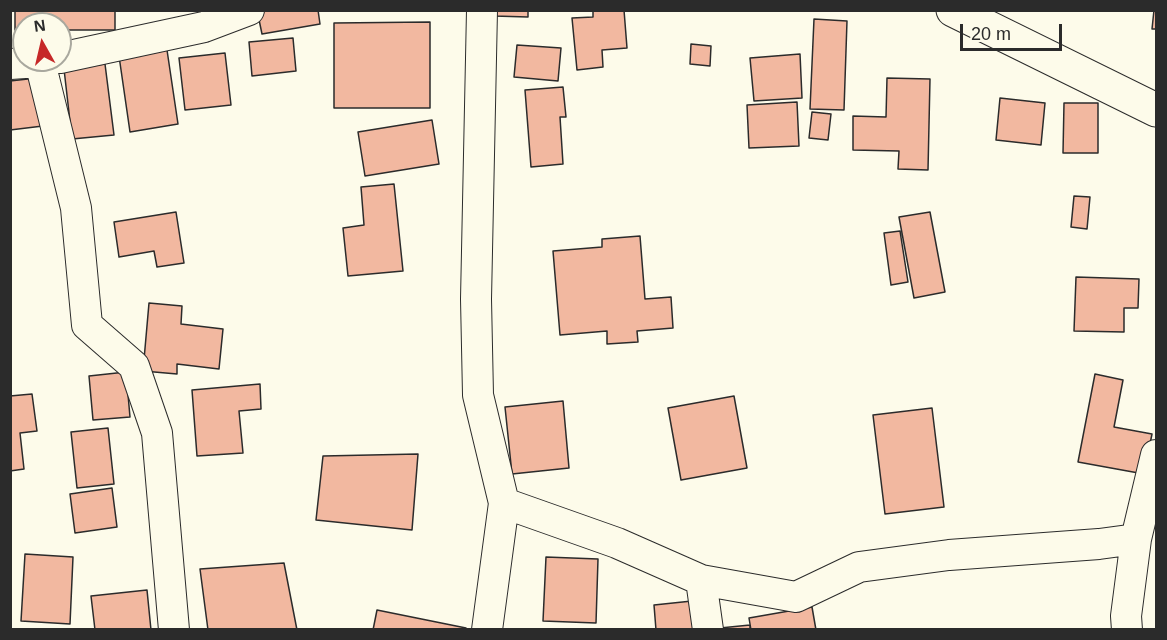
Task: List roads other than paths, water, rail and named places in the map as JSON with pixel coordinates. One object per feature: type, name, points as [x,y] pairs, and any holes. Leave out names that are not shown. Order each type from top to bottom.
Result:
[{"type":"main road","points":[[955,11],[1156,110]]},
{"type":"street","points":[[72,54],[204,27],[249,10]]},
{"type":"street","points":[[482,10],[476,298],[478,394],[504,503],[487,630]]},
{"type":"street","points":[[43,72],[76,208],[87,325],[134,366],[157,433],[174,630]]},
{"type":"street","points":[[1127,630],[1126,616],[1136,539],[1156,455]]},
{"type":"street","points":[[504,503],[617,543],[701,580],[796,597],[859,567],[949,555],[1099,544],[1136,539]]},
{"type":"street","points":[[701,580],[708,630]]}]
